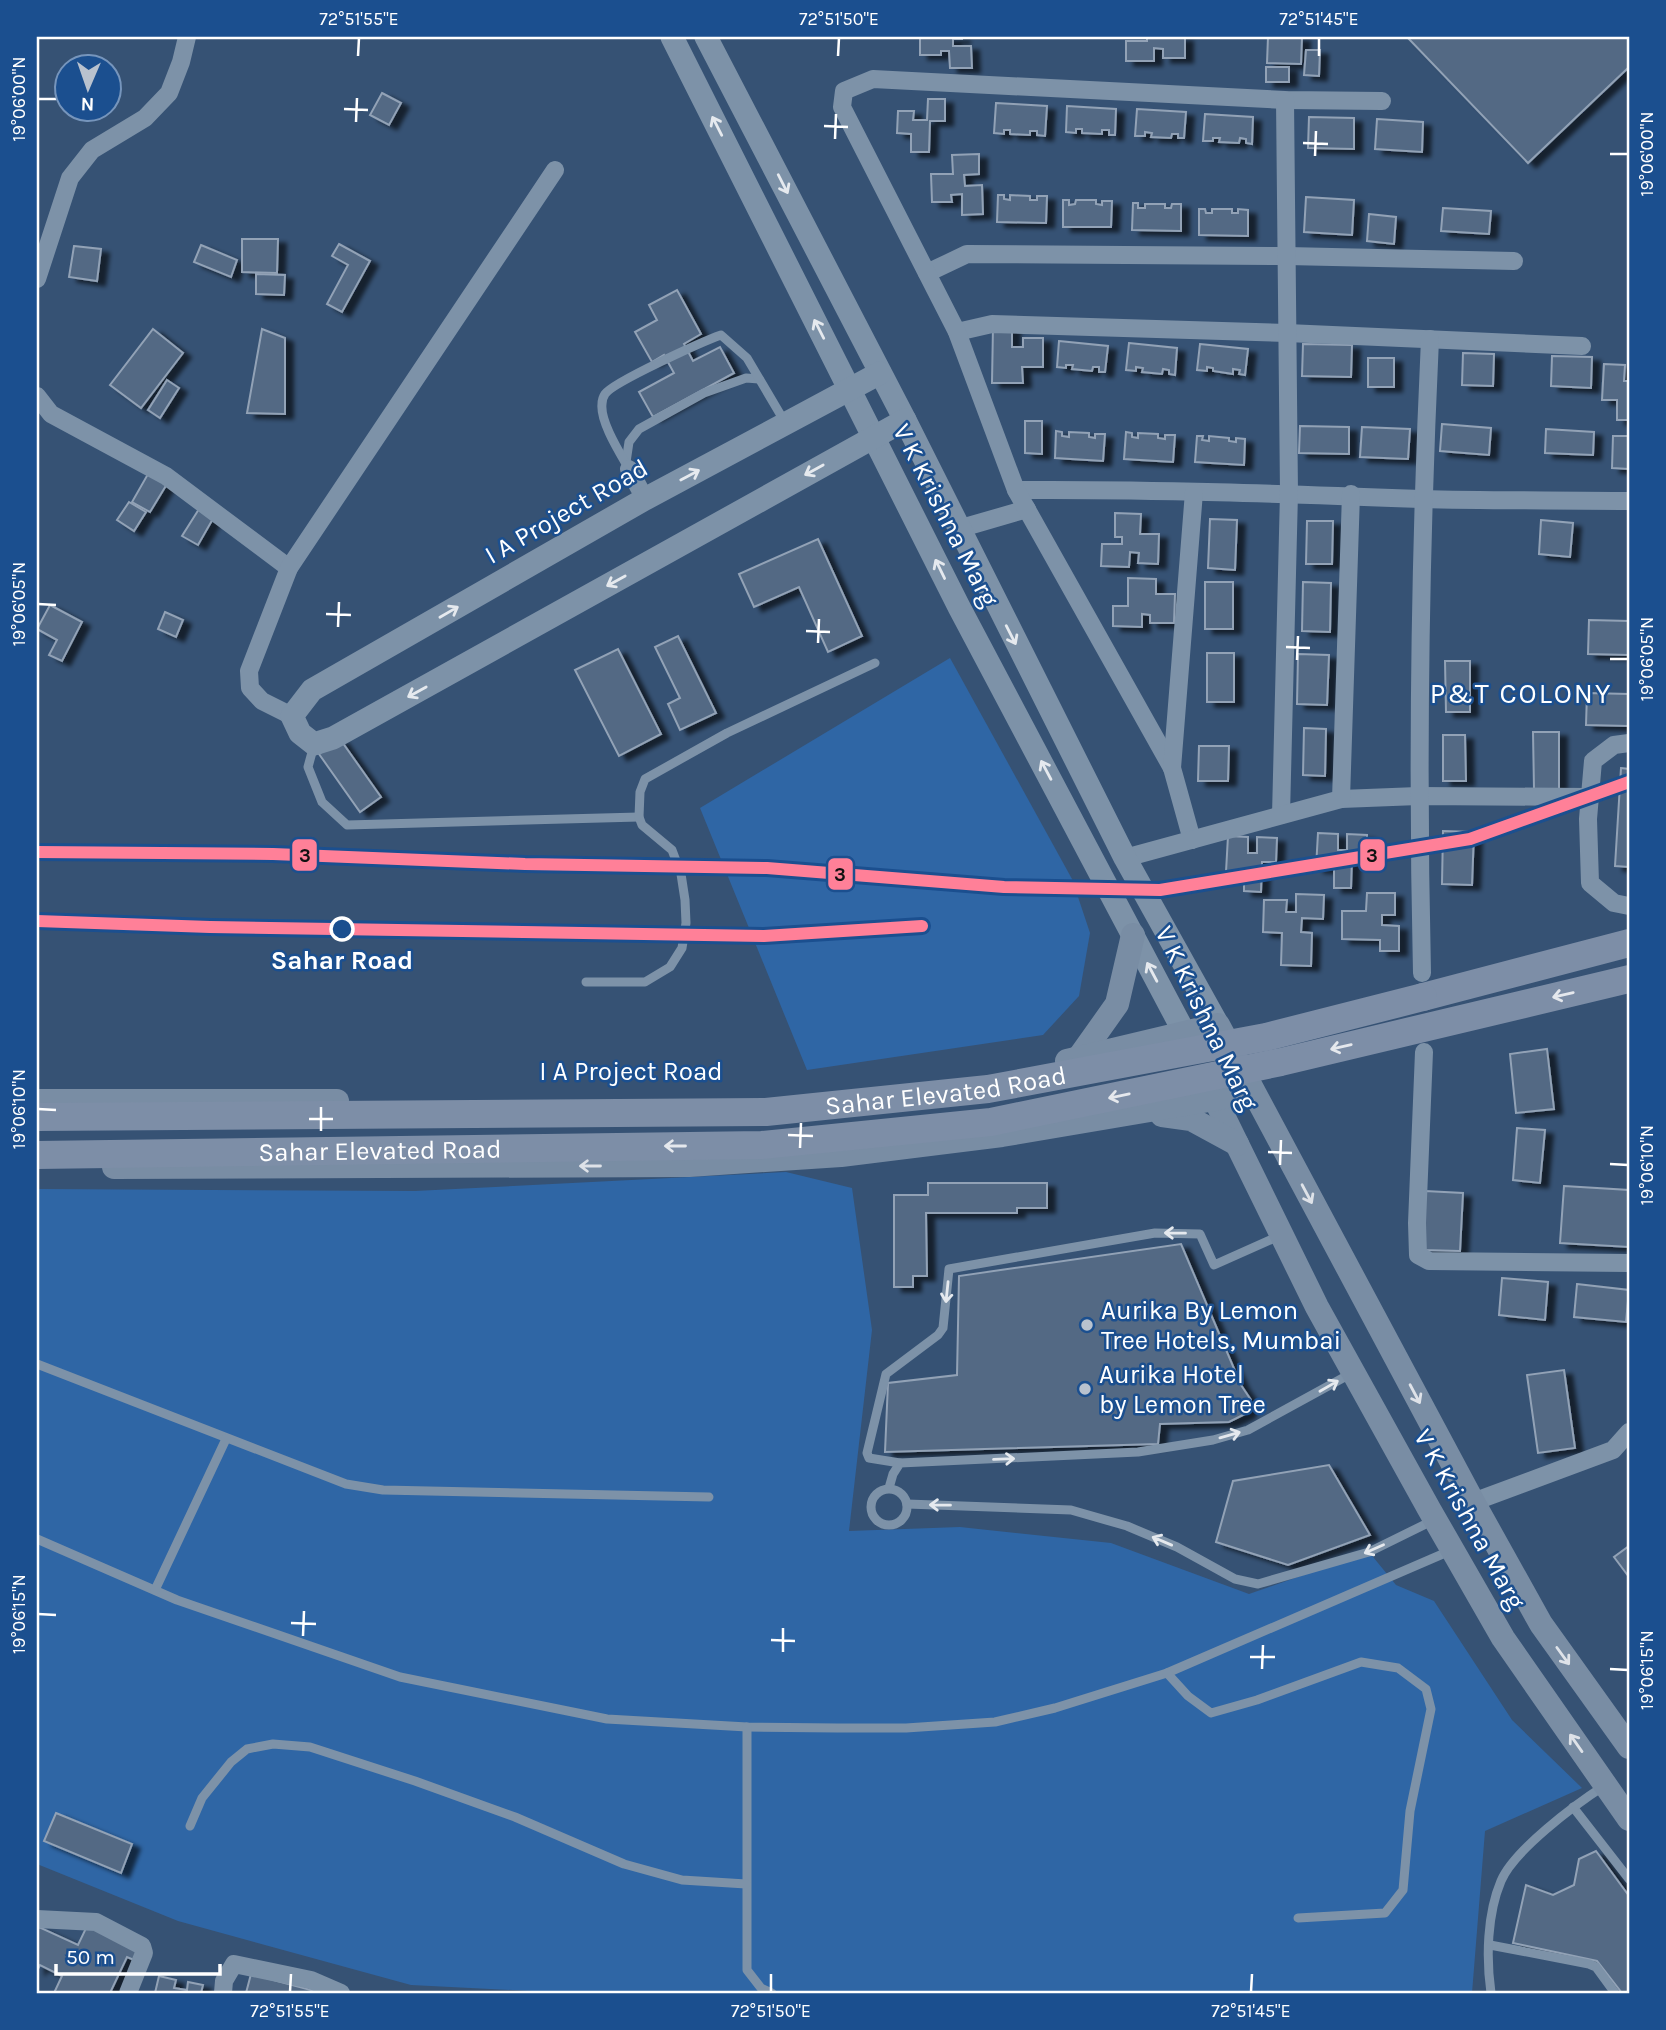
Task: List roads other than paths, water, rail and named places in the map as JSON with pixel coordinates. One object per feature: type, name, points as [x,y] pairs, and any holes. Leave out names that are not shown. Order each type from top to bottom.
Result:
[{"type":"main road","points":[[1079,1059],[1117,1004],[1133,935]]},
{"type":"main road","name":"Sahar Elevated Road","points":[[37,1117],[766,1112],[988,1089],[1266,1037],[1629,943]]},
{"type":"main road","name":"Sahar Elevated Road","points":[[37,1155],[762,1145],[991,1122],[1281,1062],[1629,979]]},
{"type":"main road","name":"I A Project Road","points":[[37,1101],[766,1101],[926,1087],[1079,1059],[1218,1024]]},
{"type":"main road","name":"V K Krishna Marg","points":[[1218,1024],[1251,1090],[1541,1624],[1629,1747]]},
{"type":"main road","name":"V K Krishna Marg","points":[[1184,1032],[1317,1307],[1436,1519],[1507,1643],[1629,1819]]},
{"type":"main road","points":[[37,1167],[689,1165],[841,1155],[1003,1135],[1144,1112],[1251,1090]]},
{"type":"main road","points":[[1144,1112],[1192,1119],[1237,1144]]},
{"type":"main road","points":[[1507,1643],[1541,1624]]},
{"type":"street","points":[[38,273],[70,178],[92,150],[145,118],[169,93],[187,37]]},
{"type":"street","name":"V K Krishna Marg","points":[[672,37],[959,607],[1111,863],[1218,1024]]},
{"type":"street","name":"V K Krishna Marg","points":[[706,37],[905,420],[958,529],[1111,863],[1133,935],[1184,1032]]},
{"type":"street","points":[[1192,840],[1172,768],[1016,490],[957,332],[842,107],[844,91],[873,79],[1285,100],[1382,101]]},
{"type":"street","points":[[1281,815],[1289,493],[1285,100]]},
{"type":"street","points":[[555,170],[289,568],[249,671],[250,688],[262,701],[292,716],[300,733],[314,744],[334,738],[905,420]]},
{"type":"street","points":[[927,273],[967,254],[1514,261]]},
{"type":"street","points":[[957,332],[992,324],[1581,346]]},
{"type":"street","points":[[1422,973],[1418,796],[1422,499],[1430,339]]},
{"type":"street","name":"I A Project Road","points":[[292,716],[312,690],[645,499],[880,373]]},
{"type":"street","points":[[37,396],[51,414],[166,476],[289,568]]},
{"type":"street","points":[[627,465],[645,499]]},
{"type":"street","points":[[1016,490],[1629,501]]},
{"type":"street","points":[[1172,768],[1194,492]]},
{"type":"street","points":[[1341,799],[1351,494]]},
{"type":"street","points":[[958,529],[1027,509]]},
{"type":"street","points":[[1629,743],[1614,745],[1593,761],[1587,819],[1590,883],[1614,903],[1629,906]]},
{"type":"street","points":[[1111,863],[1341,799],[1418,796],[1590,797]]},
{"type":"street","points":[[1424,1052],[1418,1255],[1429,1261],[1629,1263]]},
{"type":"street","points":[[1473,1502],[1612,1450],[1629,1432]]},
{"type":"street","points":[[37,1919],[96,1922],[142,1946],[144,1953],[128,1993]]},
{"type":"street","points":[[223,1993],[224,1981],[234,1964],[311,1980],[341,1993]]},
{"type":"lane","points":[[627,465],[612,437],[602,404],[606,392],[702,342],[721,335],[747,358],[786,425]]},
{"type":"lane","points":[[627,465],[629,442],[639,429],[704,393],[746,378],[759,379]]},
{"type":"lane","points":[[586,982],[645,982],[670,967],[682,948],[686,912],[681,874],[672,850],[642,825],[639,817],[640,792],[645,779],[727,733],[876,663]]},
{"type":"lane","points":[[314,744],[308,767],[322,802],[347,825],[639,817]]},
{"type":"lane","points":[[1281,1235],[1214,1265],[1200,1234],[1155,1233],[949,1269],[943,1328],[939,1335],[886,1374],[867,1453],[869,1458],[900,1463],[1138,1452],[1213,1440],[1248,1430],[1353,1372]]},
{"type":"lane","points":[[37,1364],[346,1484],[383,1490],[709,1497]]},
{"type":"lane","points":[[155,1590],[226,1439]]},
{"type":"lane","points":[[889,1488],[900,1493],[907,1504],[906,1515],[897,1524],[885,1525],[874,1519],[870,1508],[873,1497],[889,1488],[900,1463]]},
{"type":"lane","points":[[907,1504],[1071,1510],[1127,1526],[1177,1547],[1235,1579],[1258,1584],[1369,1552],[1436,1519]]},
{"type":"lane","points":[[37,1539],[155,1590],[400,1677],[607,1719],[747,1727],[906,1728],[995,1722],[1055,1709],[1167,1674],[1453,1549]]},
{"type":"lane","points":[[1167,1674],[1188,1696],[1211,1713],[1257,1700],[1361,1662],[1398,1668],[1426,1689],[1431,1709],[1410,1811],[1403,1890],[1385,1913],[1298,1918]]},
{"type":"lane","points":[[747,1727],[747,1970],[761,1988],[772,1993]]},
{"type":"lane","points":[[190,1826],[202,1798],[231,1762],[247,1749],[274,1744],[310,1747],[515,1817],[624,1864],[682,1880],[746,1884]]},
{"type":"lane","points":[[1491,1993],[1490,1925],[1501,1879],[1525,1849],[1573,1807],[1606,1785]]},
{"type":"lane","points":[[1573,1807],[1629,1880]]},
{"type":"lane","points":[[1490,1945],[1589,1964],[1596,1967],[1615,1993]]},
{"type":"place","name":"Sahar Road","points":[[342,929]]},
{"type":"place","name":"Aurika By Lemon Tree Hotels, Mumbai","points":[[1087,1325]]},
{"type":"place","name":"Aurika Hotel by Lemon Tree","points":[[1085,1389]]},
{"type":"district","name":"P&T COLONY","points":[[1521,693]]}]
